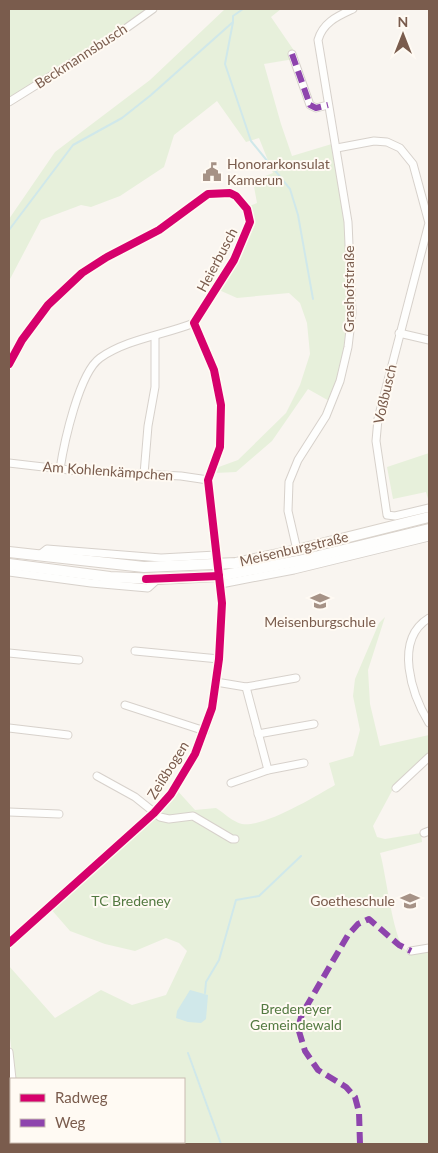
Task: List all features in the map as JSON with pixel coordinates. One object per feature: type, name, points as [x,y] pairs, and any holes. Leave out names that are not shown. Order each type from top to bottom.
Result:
[{"type":"main road","name":"Meisenburgstraße","points":[[9,552],[144,567],[216,560],[236,563],[297,550],[429,516]]},
{"type":"main road","name":"Meisenburgstraße","points":[[9,564],[110,577],[220,580],[429,528]]},
{"type":"street","name":"Beckmannsbusch","points":[[9,102],[118,34],[153,9]]},
{"type":"street","name":"Grashofstraße","points":[[297,550],[288,511],[289,482],[296,465],[331,404],[343,369],[350,331],[352,277],[350,245],[337,148],[318,40],[320,33],[328,22],[353,9]]},
{"type":"street","points":[[292,54],[310,105],[316,108],[328,104]]},
{"type":"street","name":"Voßbusch","points":[[337,148],[374,141],[387,142],[400,148],[413,164],[429,223],[399,333],[376,434],[387,515],[395,516],[429,508]]},
{"type":"street","name":"Heierbusch","points":[[9,364],[22,340],[48,304],[82,273],[114,253],[159,230],[208,194],[214,192],[230,193],[236,196],[247,209],[250,222],[234,260],[194,323]]},
{"type":"street","points":[[60,469],[74,410],[90,368],[100,358],[112,351],[194,323],[214,370],[222,405],[220,447],[208,480],[216,560]]},
{"type":"street","points":[[399,333],[429,340]]},
{"type":"street","points":[[144,474],[148,426],[155,388],[155,336]]},
{"type":"street","name":"Am Kohlenkämpchen","points":[[9,463],[60,469],[181,476],[208,480]]},
{"type":"street","name":"Meisenburgstraße","points":[[220,580],[294,570],[429,537]]},
{"type":"street","name":"Zeißbogen","points":[[9,943],[154,813],[182,776],[205,731],[212,708],[219,660],[222,603],[216,560]]},
{"type":"street","name":"Meisenburgstraße","points":[[9,572],[148,588],[158,579]]},
{"type":"street","points":[[429,618],[414,633],[410,656],[412,686],[429,723]]},
{"type":"street","points":[[135,651],[219,660]]},
{"type":"street","points":[[9,653],[79,660]]},
{"type":"street","points":[[216,682],[246,688],[296,678]]},
{"type":"street","points":[[246,688],[268,770]]},
{"type":"street","points":[[125,705],[205,731]]},
{"type":"street","points":[[258,734],[314,724]]},
{"type":"street","points":[[9,728],[68,735]]},
{"type":"street","points":[[396,788],[429,757]]},
{"type":"street","points":[[231,783],[268,770],[304,763]]},
{"type":"street","points":[[97,776],[135,797],[154,813]]},
{"type":"street","points":[[9,812],[58,814]]},
{"type":"street","name":"Zeißbogen","points":[[154,813],[169,819],[193,816],[235,839]]},
{"type":"street","points":[[410,951],[429,948]]},
{"type":"street","points":[[9,1052],[12,1078]]},
{"type":"street","points":[[9,1117],[10,1104]]},
{"type":"green space","points":[[9,9],[147,9],[116,32],[9,97]]},
{"type":"green space","points":[[225,9],[281,9],[271,17],[295,52],[294,59],[264,64],[292,156],[335,143],[346,212],[350,331],[331,402],[308,389],[272,441],[236,472],[215,473],[216,468],[238,460],[286,413],[300,385],[310,354],[307,323],[300,303],[289,293],[237,298],[219,290],[251,222],[247,207],[257,203],[253,181],[273,173],[259,138],[246,142],[217,101],[174,135],[164,167],[120,196],[91,207],[81,205],[41,220],[9,281],[9,219],[55,152],[150,80]]},
{"type":"green space","points":[[429,453],[429,502],[426,492],[393,499],[387,467]]},
{"type":"green space","name":"Bredeneyer Gemeindewald","points":[[385,617],[368,670],[370,704],[380,746],[429,735],[429,755],[394,787],[373,826],[377,837],[385,839],[421,833],[422,842],[380,853],[397,934],[401,944],[408,951],[429,950],[429,1144],[9,1144],[10,1100],[10,1143],[185,1143],[185,1078],[15,1078],[10,1038],[9,966],[55,1018],[101,990],[132,1005],[166,995],[187,951],[179,943],[166,938],[135,951],[105,944],[70,931],[50,908],[175,788],[195,810],[216,808],[239,823],[251,824],[289,810],[335,785],[329,763],[353,756],[360,730],[353,696],[355,679],[379,623]]},
{"type":"water","points":[[190,990],[208,995],[206,1019],[201,1023],[188,1022],[176,1018],[177,1011]]},
{"type":"waterway","points":[[9,230],[73,145],[122,118],[151,95],[233,22],[233,16],[243,9]]},
{"type":"waterway","points":[[233,22],[225,64],[251,141],[290,189],[298,215],[313,299]]},
{"type":"waterway","points":[[205,993],[206,982],[219,960],[236,900],[259,896],[301,856]]},
{"type":"waterway","points":[[188,1053],[221,1144]]},
{"type":"marked path","points":[[292,54],[310,105],[316,108],[328,105]]},
{"type":"marked path","points":[[360,1144],[359,1112],[355,1097],[346,1087],[318,1070],[305,1051],[298,1028],[302,1014],[348,935],[358,924],[369,919],[399,945],[411,951]]},
{"type":"cycle path","points":[[9,364],[22,340],[48,305],[82,273],[107,257],[159,230],[208,194],[230,193],[236,196],[247,209],[250,222],[234,260],[194,323],[214,370],[221,405],[220,447],[208,480],[222,603],[219,659],[212,708],[195,754],[171,794],[154,813],[9,943]]},
{"type":"cycle path","points":[[146,579],[219,576]]},
{"type":"place","name":"Honorarkonsulat Kamerun","points":[[212,172]]},
{"type":"place","name":"Meisenburgschule","points":[[320,601]]},
{"type":"place","name":"Goetheschule","points":[[410,901]]},
{"type":"park label","name":"TC Bredeney","points":[[131,901]]}]
